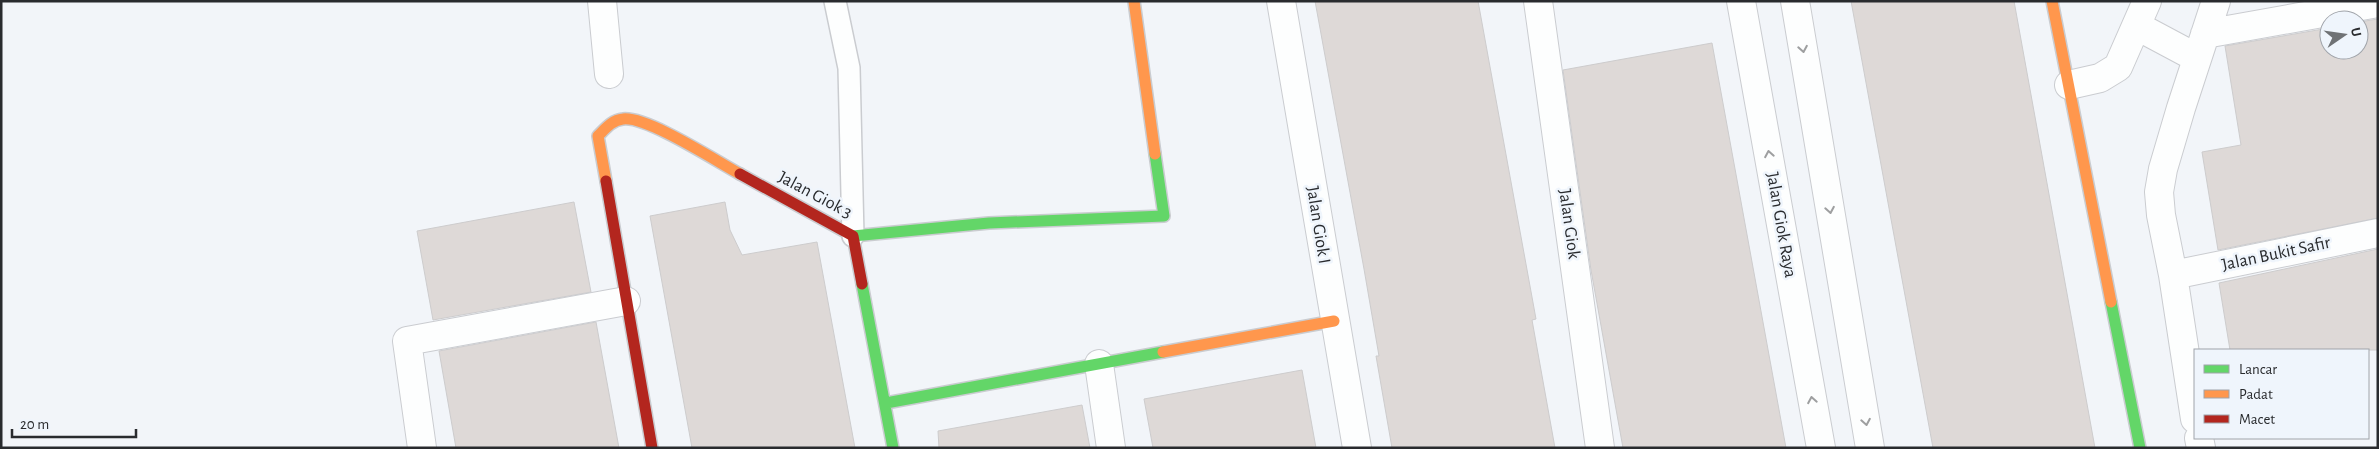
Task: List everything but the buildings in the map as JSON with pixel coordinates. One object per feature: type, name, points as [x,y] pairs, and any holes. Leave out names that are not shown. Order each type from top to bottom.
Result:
[{"type":"street","points":[[602,1],[609,74]]},
{"type":"street","points":[[853,236],[989,222],[1164,216],[1134,1]]},
{"type":"street","name":"Jalan Giok I","points":[[1281,1],[1334,322],[1357,448]]},
{"type":"street","name":"Jalan Giok","points":[[1538,1],[1600,448]]},
{"type":"street","name":"Jalan Giok Raya","points":[[1742,1],[1821,448]]},
{"type":"street","points":[[1795,1],[1870,448]]},
{"type":"street","points":[[2052,1],[2140,448]]},
{"type":"street","points":[[2069,85],[2100,78],[2118,67],[2142,29],[2147,1]]},
{"type":"street","points":[[2194,412],[2174,275],[2161,215],[2159,192],[2163,169],[2197,49],[2216,1]]},
{"type":"street","points":[[2142,29],[2197,49],[2378,3]]},
{"type":"street","name":"Jalan Giok 3","points":[[626,301],[598,136],[613,120],[627,117],[647,123],[853,236],[893,448]]},
{"type":"street","name":"Jalan Bukit Safir","points":[[2174,275],[2378,233]]},
{"type":"street","points":[[422,448],[407,341],[626,301],[652,448]]},
{"type":"street","points":[[886,403],[1334,322]]},
{"type":"street","points":[[1099,364],[1111,448]]},
{"type":"lane","points":[[835,1],[849,68],[853,236]]},
{"type":"traffic: fast","points":[[853,236],[989,223],[1164,216],[1155,154]]},
{"type":"traffic: fast","points":[[862,284],[893,448]]},
{"type":"traffic: fast","points":[[2111,302],[2140,448]]},
{"type":"traffic: fast","points":[[886,403],[1163,352]]},
{"type":"traffic: slow","points":[[1134,1],[1155,154]]},
{"type":"traffic: slow","points":[[2052,1],[2111,302]]},
{"type":"traffic: slow","points":[[606,181],[598,136],[612,123],[623,119],[648,124],[699,150],[740,174]]},
{"type":"traffic: slow","points":[[1163,352],[1334,321]]},
{"type":"traffic: jam","points":[[740,174],[853,236],[862,284]]},
{"type":"traffic: jam","points":[[606,181],[652,448]]}]
